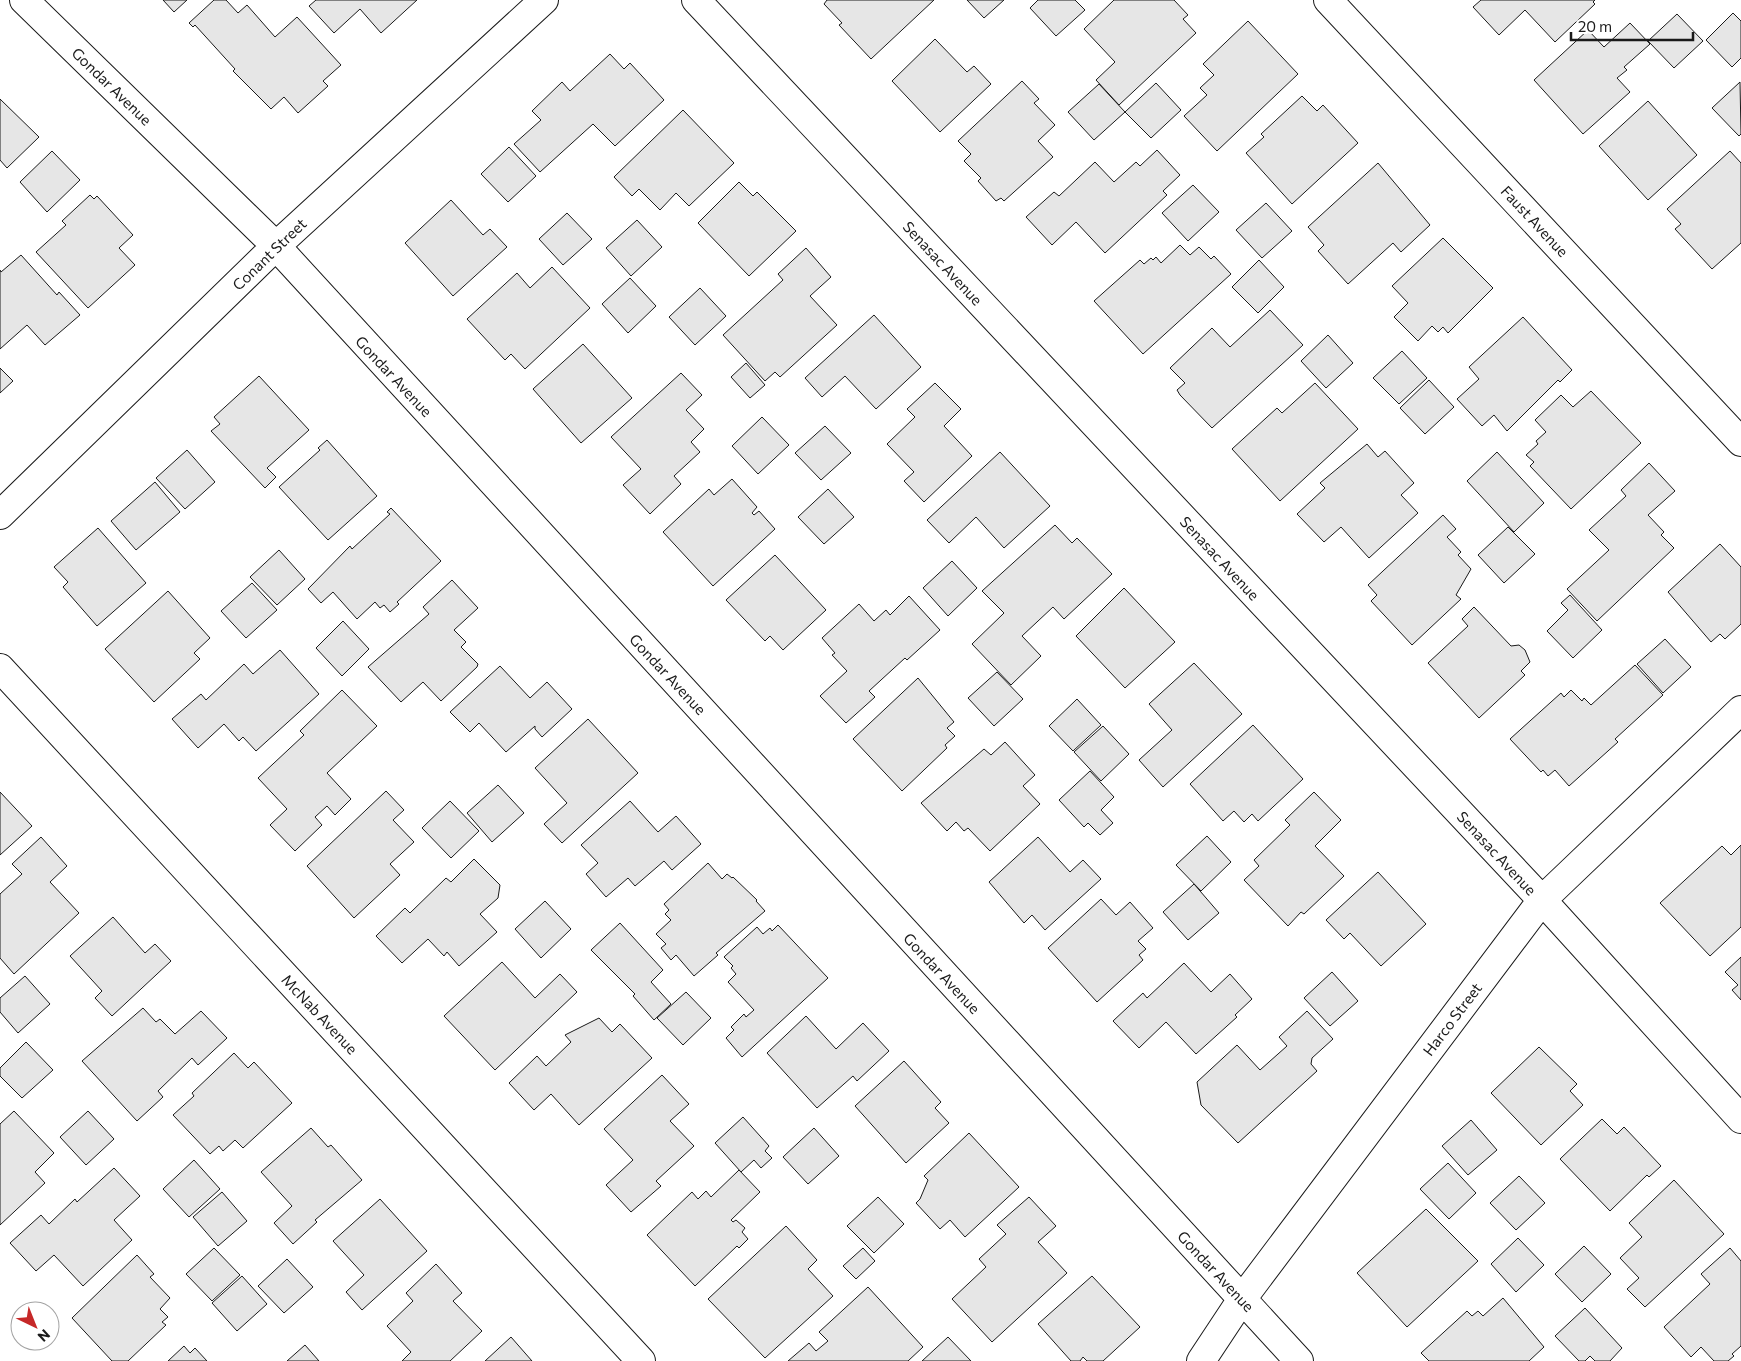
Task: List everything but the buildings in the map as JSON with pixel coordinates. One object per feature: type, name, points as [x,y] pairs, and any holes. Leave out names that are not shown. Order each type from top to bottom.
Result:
[{"type":"street","name":"Gondar Avenue","points":[[24,0],[276,246],[1299,1361]]},
{"type":"street","name":"Conant Street","points":[[0,515],[276,246],[544,0]]},
{"type":"street","name":"Senasac Avenue","points":[[696,0],[1542,900],[1741,1119]]},
{"type":"street","name":"Faust Avenue","points":[[1328,0],[1741,442]]},
{"type":"street","name":"McNab Avenue","points":[[0,668],[641,1361]]},
{"type":"street","name":"Harco Street","points":[[1201,1361],[1242,1299],[1542,900],[1741,710]]}]
